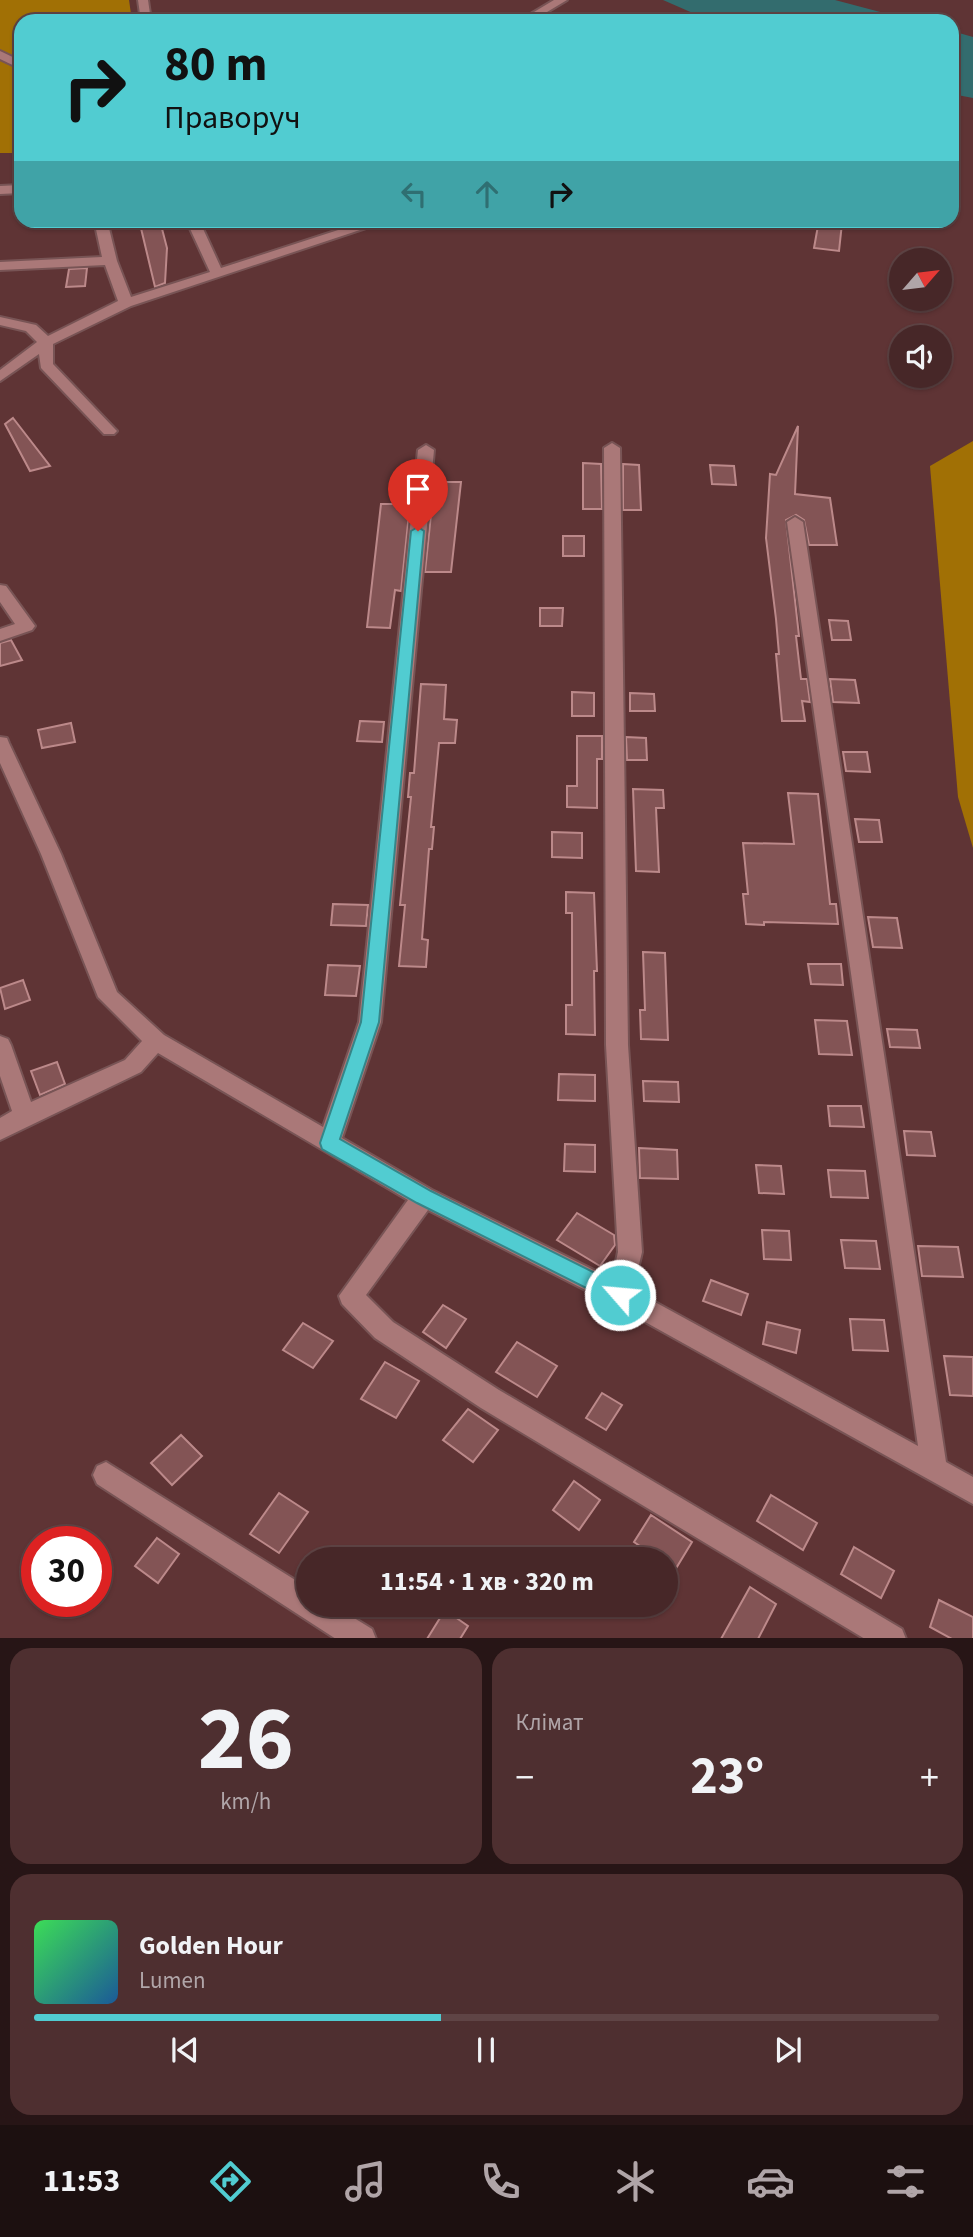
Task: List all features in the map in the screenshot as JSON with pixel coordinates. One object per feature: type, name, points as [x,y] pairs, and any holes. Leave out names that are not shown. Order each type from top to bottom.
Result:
[{"type":"street","points":[[537,14],[562,0]]},
{"type":"street","points":[[102,228],[110,261],[126,303]]},
{"type":"street","points":[[196,228],[217,273]]},
{"type":"street","points":[[0,377],[46,342],[126,303],[361,228]]},
{"type":"street","points":[[0,266],[110,261]]},
{"type":"street","points":[[0,321],[31,328],[46,342],[46,365],[109,431]]},
{"type":"street","points":[[612,448],[617,1045],[630,1252],[620,1295]]},
{"type":"street","points":[[329,1143],[370,1022],[426,450]]},
{"type":"street","points":[[795,522],[934,1469]]},
{"type":"street","points":[[0,590],[26,626],[0,635]]},
{"type":"street","points":[[0,743],[51,854],[109,998],[156,1041],[424,1197],[620,1295],[973,1491]]},
{"type":"street","points":[[0,1130],[25,1115],[133,1066],[156,1041]]},
{"type":"street","points":[[0,1045],[25,1115]]},
{"type":"street","points":[[424,1197],[351,1296],[384,1331],[490,1399],[890,1638]]},
{"type":"street","points":[[106,1475],[296,1596]]},
{"type":"street","points":[[329,1617],[360,1638]]},
{"type":"shaded area","points":[[0,0],[129,0],[131,14],[14,14],[14,153],[0,153]]},
{"type":"shaded area","points":[[973,441],[973,848],[958,797],[930,466]]},
{"type":"water","points":[[663,0],[835,0],[888,14],[695,14]]},
{"type":"water","points":[[959,33],[973,37],[973,98],[959,95]]},
{"type":"building","points":[[141,228],[162,228],[167,248],[165,283],[155,287]]},
{"type":"building","points":[[818,228],[841,228],[839,251],[814,248]]},
{"type":"building","points":[[87,268],[85,286],[66,287],[69,269]]},
{"type":"building","points":[[13,418],[50,466],[30,471],[5,424]]},
{"type":"building","points":[[798,426],[795,494],[830,498],[837,545],[809,545],[804,520],[796,515],[786,520],[801,679],[807,679],[810,702],[802,701],[805,721],[782,721],[776,619],[766,538],[770,474],[776,475]]},
{"type":"building","points":[[583,463],[601,464],[602,509],[583,509]]},
{"type":"building","points":[[623,464],[639,465],[641,510],[623,510]]},
{"type":"building","points":[[710,465],[734,466],[736,485],[712,484]]},
{"type":"building","points":[[441,482],[461,482],[451,572],[425,572],[432,505],[439,505]]},
{"type":"building","points":[[381,504],[410,504],[401,591],[395,590],[390,628],[367,627]]},
{"type":"building","points":[[563,536],[584,536],[584,556],[563,556]]},
{"type":"building","points":[[540,608],[563,608],[562,626],[540,626]]},
{"type":"building","points":[[829,620],[848,621],[851,640],[832,640]]},
{"type":"building","points":[[11,640],[22,660],[0,666],[0,643]]},
{"type":"building","points":[[830,679],[855,680],[859,703],[833,702]]},
{"type":"building","points":[[421,684],[446,685],[444,719],[457,720],[455,743],[439,743],[431,827],[434,827],[432,849],[429,849],[422,939],[428,940],[426,967],[399,966],[405,905],[400,905],[411,797],[408,797],[410,773],[414,773]]},
{"type":"building","points":[[572,692],[594,693],[594,716],[572,716]]},
{"type":"building","points":[[630,693],[654,694],[655,711],[630,711]]},
{"type":"building","points":[[360,721],[384,722],[382,742],[357,741]]},
{"type":"building","points":[[71,723],[75,742],[42,748],[38,730]]},
{"type":"building","points":[[577,736],[602,736],[602,759],[597,759],[597,808],[567,807],[567,786],[577,786]]},
{"type":"building","points":[[626,737],[646,738],[647,760],[627,760]]},
{"type":"building","points":[[843,752],[867,752],[870,772],[846,771]]},
{"type":"building","points":[[633,789],[663,790],[664,808],[656,808],[659,872],[636,871]]},
{"type":"building","points":[[788,793],[818,794],[830,904],[836,904],[838,924],[746,924],[743,894],[748,894],[743,843],[794,844]]},
{"type":"building","points":[[855,819],[879,820],[882,842],[859,842]]},
{"type":"building","points":[[552,832],[582,833],[582,858],[552,857]]},
{"type":"building","points":[[566,892],[594,893],[597,971],[594,971],[595,1035],[566,1034],[566,1005],[572,1005],[572,913],[566,913]]},
{"type":"building","points":[[333,904],[368,905],[366,926],[331,925]]},
{"type":"building","points":[[868,917],[897,918],[902,948],[873,947]]},
{"type":"building","points":[[643,952],[665,953],[668,1040],[641,1039],[640,1010],[645,1010]]},
{"type":"building","points":[[808,964],[841,964],[843,985],[811,984]]},
{"type":"building","points":[[328,965],[360,966],[356,996],[325,995]]},
{"type":"building","points":[[23,980],[30,1000],[5,1009],[0,988]]},
{"type":"building","points":[[815,1020],[847,1021],[852,1055],[819,1054]]},
{"type":"building","points":[[887,1029],[917,1030],[920,1048],[890,1047]]},
{"type":"building","points":[[57,1062],[65,1084],[40,1095],[31,1071]]},
{"type":"building","points":[[559,1074],[595,1075],[595,1101],[558,1100]]},
{"type":"building","points":[[643,1081],[678,1082],[679,1102],[644,1101]]},
{"type":"building","points":[[828,1106],[861,1106],[864,1127],[830,1126]]},
{"type":"building","points":[[904,1131],[931,1132],[935,1156],[907,1155]]},
{"type":"building","points":[[565,1144],[595,1145],[595,1172],[564,1171]]},
{"type":"building","points":[[639,1148],[677,1150],[678,1179],[640,1178]]},
{"type":"building","points":[[756,1165],[781,1166],[784,1194],[759,1193]]},
{"type":"building","points":[[828,1170],[865,1171],[868,1198],[831,1197]]},
{"type":"building","points":[[577,1213],[614,1235],[615,1245],[600,1266],[557,1240]]},
{"type":"building","points":[[762,1230],[789,1231],[791,1260],[764,1259]]},
{"type":"building","points":[[841,1240],[876,1241],[880,1269],[845,1268]]},
{"type":"building","points":[[918,1246],[958,1247],[963,1277],[922,1276]]},
{"type":"building","points":[[711,1280],[748,1294],[741,1315],[703,1301]]},
{"type":"building","points":[[443,1305],[466,1319],[446,1348],[423,1332]]},
{"type":"building","points":[[850,1319],[884,1320],[888,1351],[853,1350]]},
{"type":"building","points":[[767,1322],[800,1330],[796,1353],[763,1344]]},
{"type":"building","points":[[303,1323],[333,1341],[313,1368],[283,1350]]},
{"type":"building","points":[[517,1342],[557,1366],[537,1397],[496,1372]]},
{"type":"building","points":[[944,1356],[973,1357],[973,1396],[950,1395]]},
{"type":"building","points":[[385,1362],[419,1381],[396,1418],[361,1399]]},
{"type":"building","points":[[602,1393],[622,1405],[606,1430],[586,1418]]},
{"type":"building","points":[[468,1409],[498,1430],[473,1462],[443,1440]]},
{"type":"building","points":[[181,1435],[202,1456],[172,1485],[151,1463]]},
{"type":"building","points":[[574,1481],[600,1500],[579,1530],[553,1510]]},
{"type":"building","points":[[279,1493],[308,1512],[279,1553],[250,1534]]},
{"type":"building","points":[[771,1495],[817,1523],[803,1550],[757,1521]]},
{"type":"building","points":[[651,1515],[692,1542],[678,1565],[678,1547],[641,1547],[634,1542]]},
{"type":"building","points":[[157,1538],[179,1554],[158,1583],[135,1566]]},
{"type":"building","points":[[854,1547],[894,1571],[881,1598],[841,1574]]},
{"type":"building","points":[[750,1587],[776,1604],[759,1638],[722,1638]]},
{"type":"building","points":[[939,1600],[973,1617],[973,1638],[950,1638],[930,1627]]},
{"type":"building","points":[[441,1617],[455,1617],[468,1626],[461,1638],[428,1638]]},
{"type":"route","points":[[418,531],[370,1022],[329,1143],[424,1197],[620,1295]]}]
